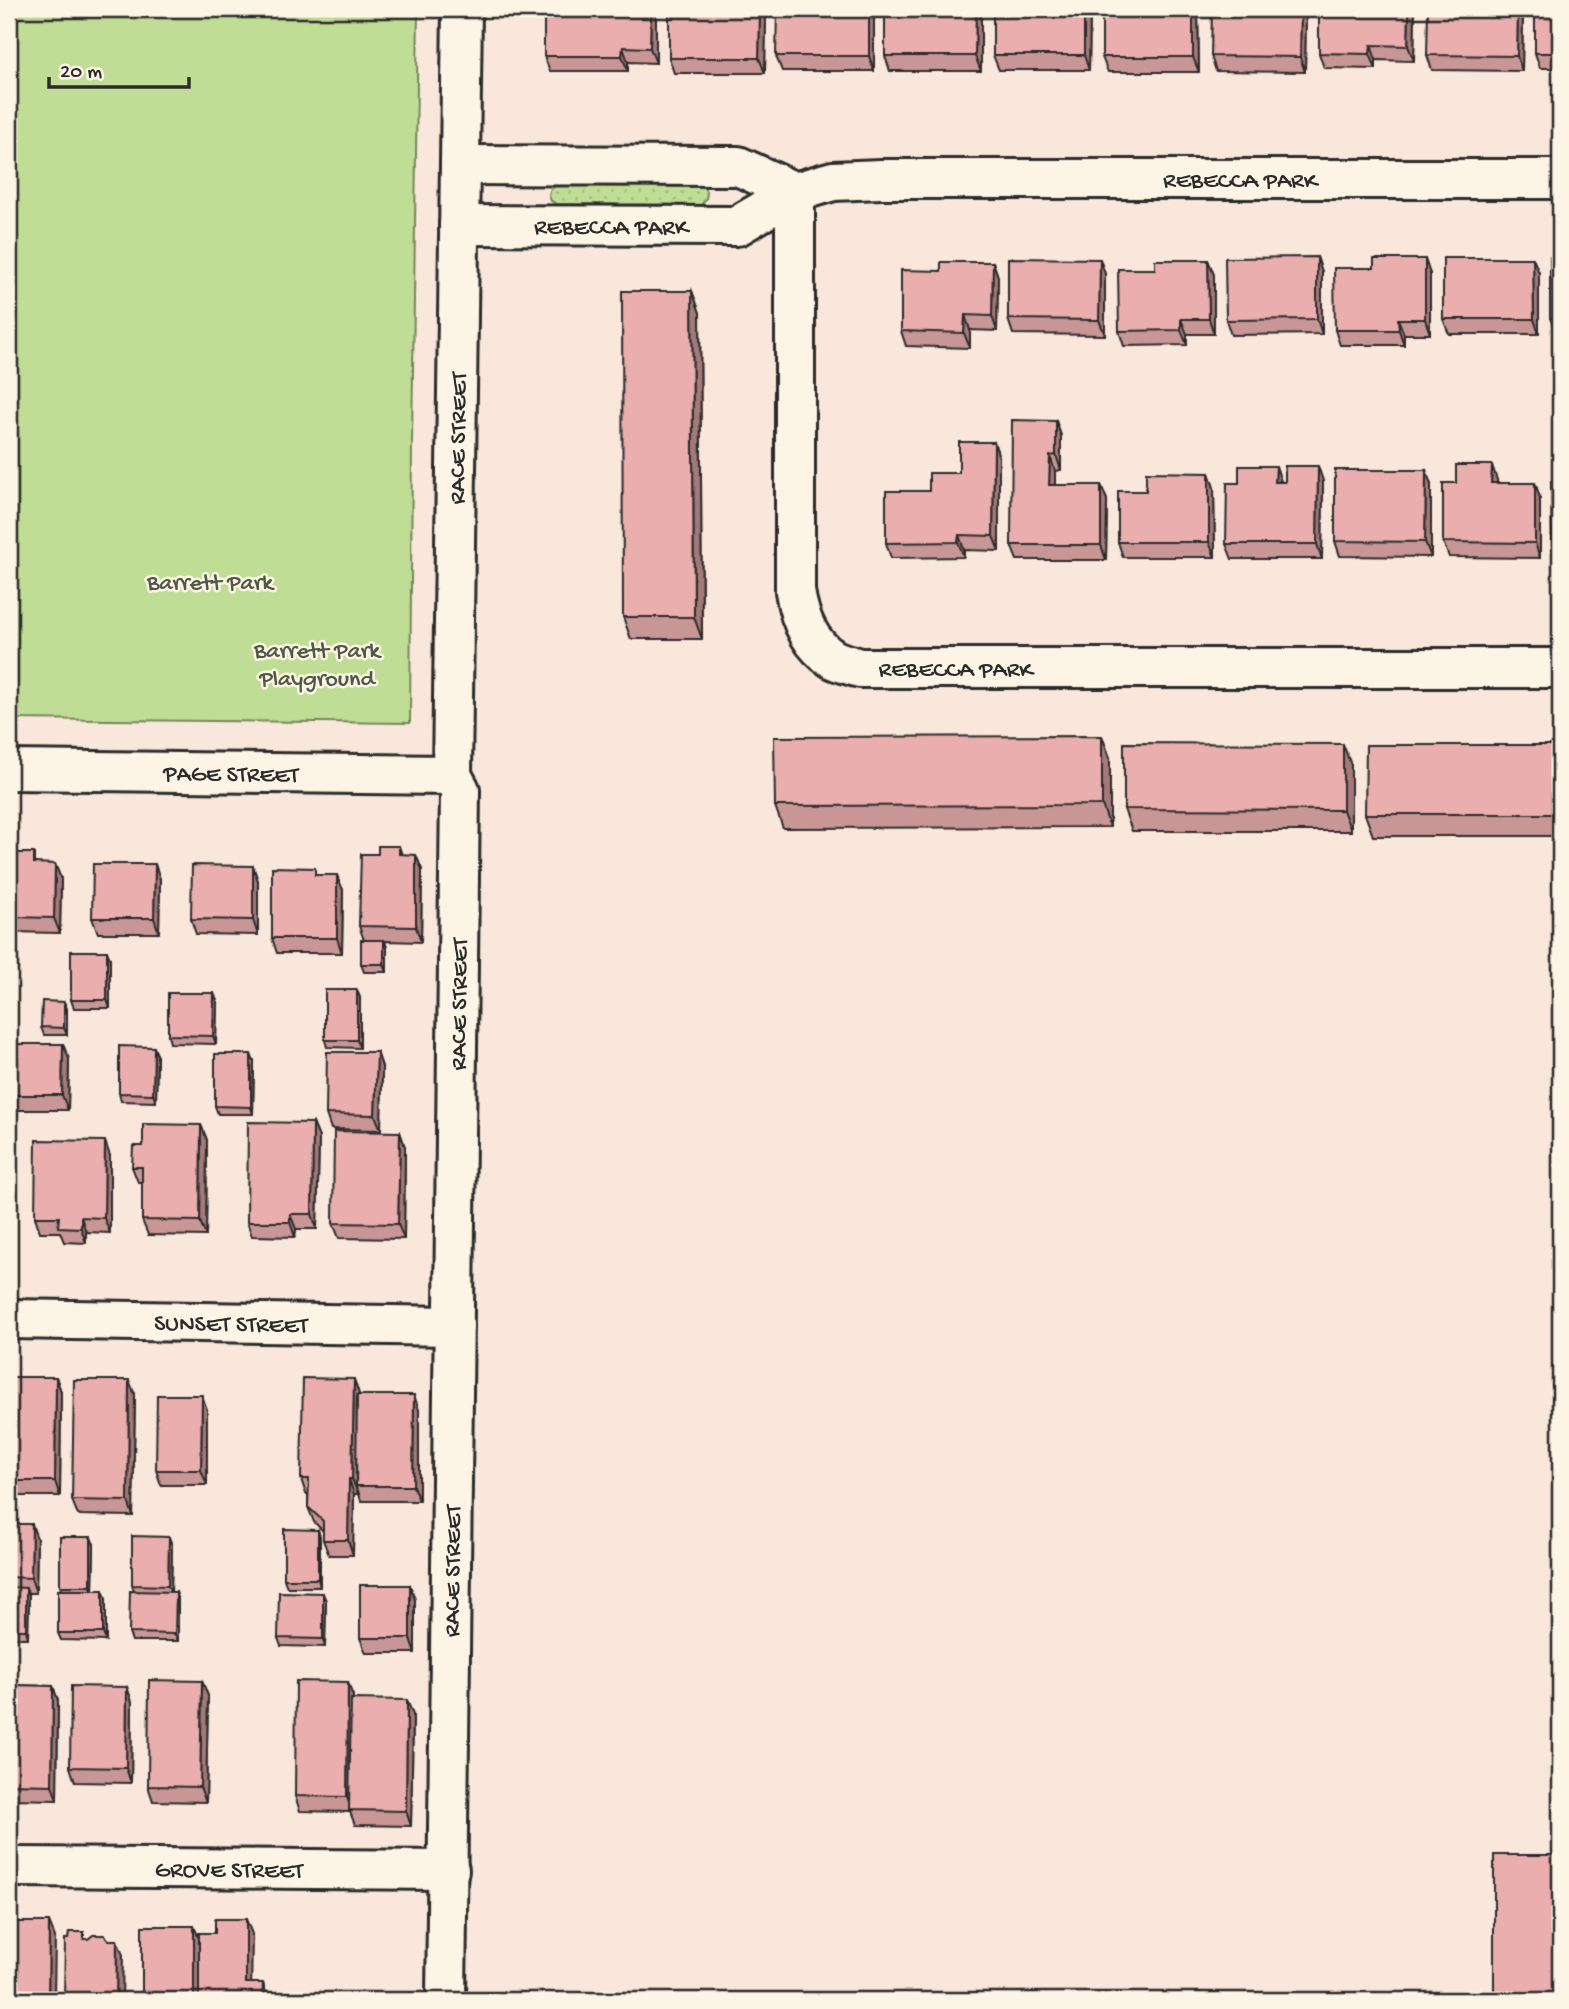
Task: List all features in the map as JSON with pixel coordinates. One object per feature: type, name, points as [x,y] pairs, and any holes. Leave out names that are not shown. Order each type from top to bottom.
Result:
[{"type":"street","name":"RACE STREET","points":[[446,2000],[460,790],[452,775],[462,9]]},
{"type":"street","points":[[460,165],[738,166],[795,192]]},
{"type":"street","name":"REBECCA PARK","points":[[460,225],[737,226],[795,192],[833,181],[1560,179]]},
{"type":"street","name":"REBECCA PARK","points":[[795,192],[794,591],[798,612],[811,639],[833,659],[860,668],[1560,668]]},
{"type":"street","name":"PAGE STREET","points":[[9,770],[452,775]]},
{"type":"street","name":"SUNSET STREET","points":[[9,1319],[454,1326]]},
{"type":"street","name":"GROVE STREET","points":[[9,1867],[449,1870]]},
{"type":"green space","points":[[9,9],[418,9],[410,723],[9,719]]},
{"type":"green space","points":[[556,186],[702,186],[707,195],[701,205],[557,204],[551,201],[549,195],[551,189]]},
{"type":"building","points":[[544,9],[651,9],[650,48],[623,47],[622,56],[544,56]]},
{"type":"building","points":[[669,9],[760,9],[759,58],[669,58]]},
{"type":"building","points":[[777,9],[869,9],[869,56],[776,56]]},
{"type":"building","points":[[885,9],[976,9],[975,56],[885,56]]},
{"type":"building","points":[[993,9],[1084,9],[1084,55],[993,55]]},
{"type":"building","points":[[1102,9],[1193,9],[1193,57],[1102,57]]},
{"type":"building","points":[[1212,9],[1301,9],[1300,57],[1211,56]]},
{"type":"building","points":[[1319,9],[1409,9],[1408,46],[1371,45],[1370,54],[1319,53]]},
{"type":"building","points":[[1428,9],[1518,9],[1517,56],[1427,55]]},
{"type":"building","points":[[1535,9],[1560,9],[1560,53],[1535,53]]},
{"type":"building","points":[[1317,257],[1317,319],[1226,320],[1225,258]]},
{"type":"building","points":[[1550,257],[1560,257],[1560,318],[1550,318]]},
{"type":"building","points":[[1008,258],[1100,259],[1099,320],[1008,319]]},
{"type":"building","points":[[1443,258],[1533,258],[1534,319],[1443,319]]},
{"type":"building","points":[[1374,259],[1425,259],[1425,319],[1398,319],[1399,330],[1335,330],[1334,268],[1374,268]]},
{"type":"building","points":[[1155,260],[1208,260],[1209,319],[1181,319],[1181,330],[1119,331],[1118,269],[1155,269]]},
{"type":"building","points":[[941,262],[993,262],[992,316],[965,315],[964,333],[901,331],[901,270],[941,271]]},
{"type":"building","points":[[622,291],[692,291],[694,617],[623,617]]},
{"type":"building","points":[[1012,420],[1056,421],[1056,455],[1050,456],[1049,485],[1101,485],[1101,545],[1011,545]]},
{"type":"building","points":[[959,442],[994,442],[993,536],[959,535],[958,542],[886,543],[886,491],[929,491],[929,473],[959,473]]},
{"type":"building","points":[[1456,465],[1492,465],[1491,483],[1535,483],[1535,543],[1443,542],[1443,483],[1456,483]]},
{"type":"building","points":[[1239,466],[1276,466],[1275,482],[1285,482],[1285,466],[1318,466],[1317,544],[1226,544],[1227,483],[1239,483]]},
{"type":"building","points":[[1335,470],[1426,470],[1425,542],[1335,541]]},
{"type":"building","points":[[1146,472],[1209,473],[1209,542],[1118,542],[1118,491],[1146,491]]},
{"type":"building","points":[[1551,481],[1560,481],[1560,541],[1552,541]]},
{"type":"building","points":[[1102,736],[1102,805],[775,806],[774,737]]},
{"type":"building","points":[[1124,743],[1343,744],[1343,810],[1124,809]]},
{"type":"building","points":[[1366,745],[1560,745],[1560,814],[1365,814]]},
{"type":"building","points":[[378,846],[399,846],[399,854],[416,855],[416,927],[359,926],[361,854],[378,854]]},
{"type":"building","points":[[9,853],[34,853],[34,863],[55,864],[54,918],[9,917]]},
{"type":"building","points":[[93,864],[155,864],[154,918],[92,918]]},
{"type":"building","points":[[192,865],[253,866],[253,920],[191,919]]},
{"type":"building","points":[[272,867],[315,868],[315,875],[337,875],[337,938],[272,938]]},
{"type":"building","points":[[361,940],[384,940],[384,964],[361,964]]},
{"type":"building","points":[[71,951],[107,951],[107,1000],[71,1000]]},
{"type":"building","points":[[325,990],[357,990],[357,1040],[325,1040]]},
{"type":"building","points":[[168,993],[214,993],[213,1036],[168,1035]]},
{"type":"building","points":[[42,1001],[64,1002],[64,1028],[41,1027]]},
{"type":"building","points":[[10,1044],[63,1044],[62,1095],[10,1095]]},
{"type":"building","points":[[119,1046],[154,1047],[153,1094],[119,1093]]},
{"type":"building","points":[[327,1052],[377,1052],[375,1115],[326,1114]]},
{"type":"building","points":[[215,1054],[251,1054],[251,1107],[215,1106]]},
{"type":"building","points":[[248,1122],[313,1123],[312,1214],[290,1214],[290,1222],[247,1222]]},
{"type":"building","points":[[143,1124],[201,1125],[200,1221],[142,1220],[142,1167],[132,1167],[133,1146],[143,1146]]},
{"type":"building","points":[[334,1131],[400,1132],[398,1224],[333,1223]]},
{"type":"building","points":[[36,1140],[105,1141],[104,1218],[81,1217],[81,1228],[58,1227],[59,1217],[35,1217]]},
{"type":"building","points":[[9,1377],[56,1377],[55,1481],[9,1481]]},
{"type":"building","points":[[303,1378],[354,1379],[348,1540],[323,1540],[323,1521],[308,1507],[309,1479],[301,1479]]},
{"type":"building","points":[[74,1380],[129,1380],[128,1501],[72,1500]]},
{"type":"building","points":[[157,1395],[202,1395],[201,1470],[156,1470]]},
{"type":"building","points":[[357,1395],[414,1395],[413,1486],[356,1486]]},
{"type":"building","points":[[9,1524],[32,1524],[31,1578],[9,1577]]},
{"type":"building","points":[[284,1529],[318,1530],[318,1579],[284,1579]]},
{"type":"building","points":[[132,1536],[169,1537],[168,1586],[132,1585]]},
{"type":"building","points":[[60,1537],[91,1537],[91,1586],[60,1586]]},
{"type":"building","points":[[360,1585],[410,1585],[410,1638],[360,1638]]},
{"type":"building","points":[[9,1587],[26,1588],[26,1630],[9,1630]]},
{"type":"building","points":[[58,1590],[103,1590],[103,1633],[58,1633]]},
{"type":"building","points":[[130,1591],[176,1592],[175,1634],[129,1633]]},
{"type":"building","points":[[279,1592],[323,1593],[323,1639],[278,1638]]},
{"type":"building","points":[[149,1680],[202,1681],[200,1787],[148,1786]]},
{"type":"building","points":[[296,1681],[348,1682],[347,1797],[295,1796]]},
{"type":"building","points":[[9,1685],[53,1686],[52,1785],[9,1784]]},
{"type":"building","points":[[71,1686],[127,1687],[126,1768],[70,1767]]},
{"type":"building","points":[[351,1699],[407,1700],[406,1811],[349,1810]]},
{"type":"building","points":[[1494,1855],[1560,1855],[1560,2000],[1494,2000]]},
{"type":"building","points":[[215,1919],[246,1919],[246,1983],[263,1983],[262,2000],[199,2000],[199,1933],[215,1933]]},
{"type":"building","points":[[9,1922],[49,1922],[48,2000],[9,2000]]},
{"type":"building","points":[[142,1926],[194,1926],[194,2000],[142,2000]]},
{"type":"building","points":[[69,1932],[84,1932],[84,1939],[93,1935],[104,1935],[109,1940],[117,1940],[116,2000],[64,2000],[65,1939],[68,1939]]},
{"type":"park label","name":"Barrett Park","points":[[210,581]]},
{"type":"park label","name":"Barrett Park Playground","points":[[317,663]]}]
